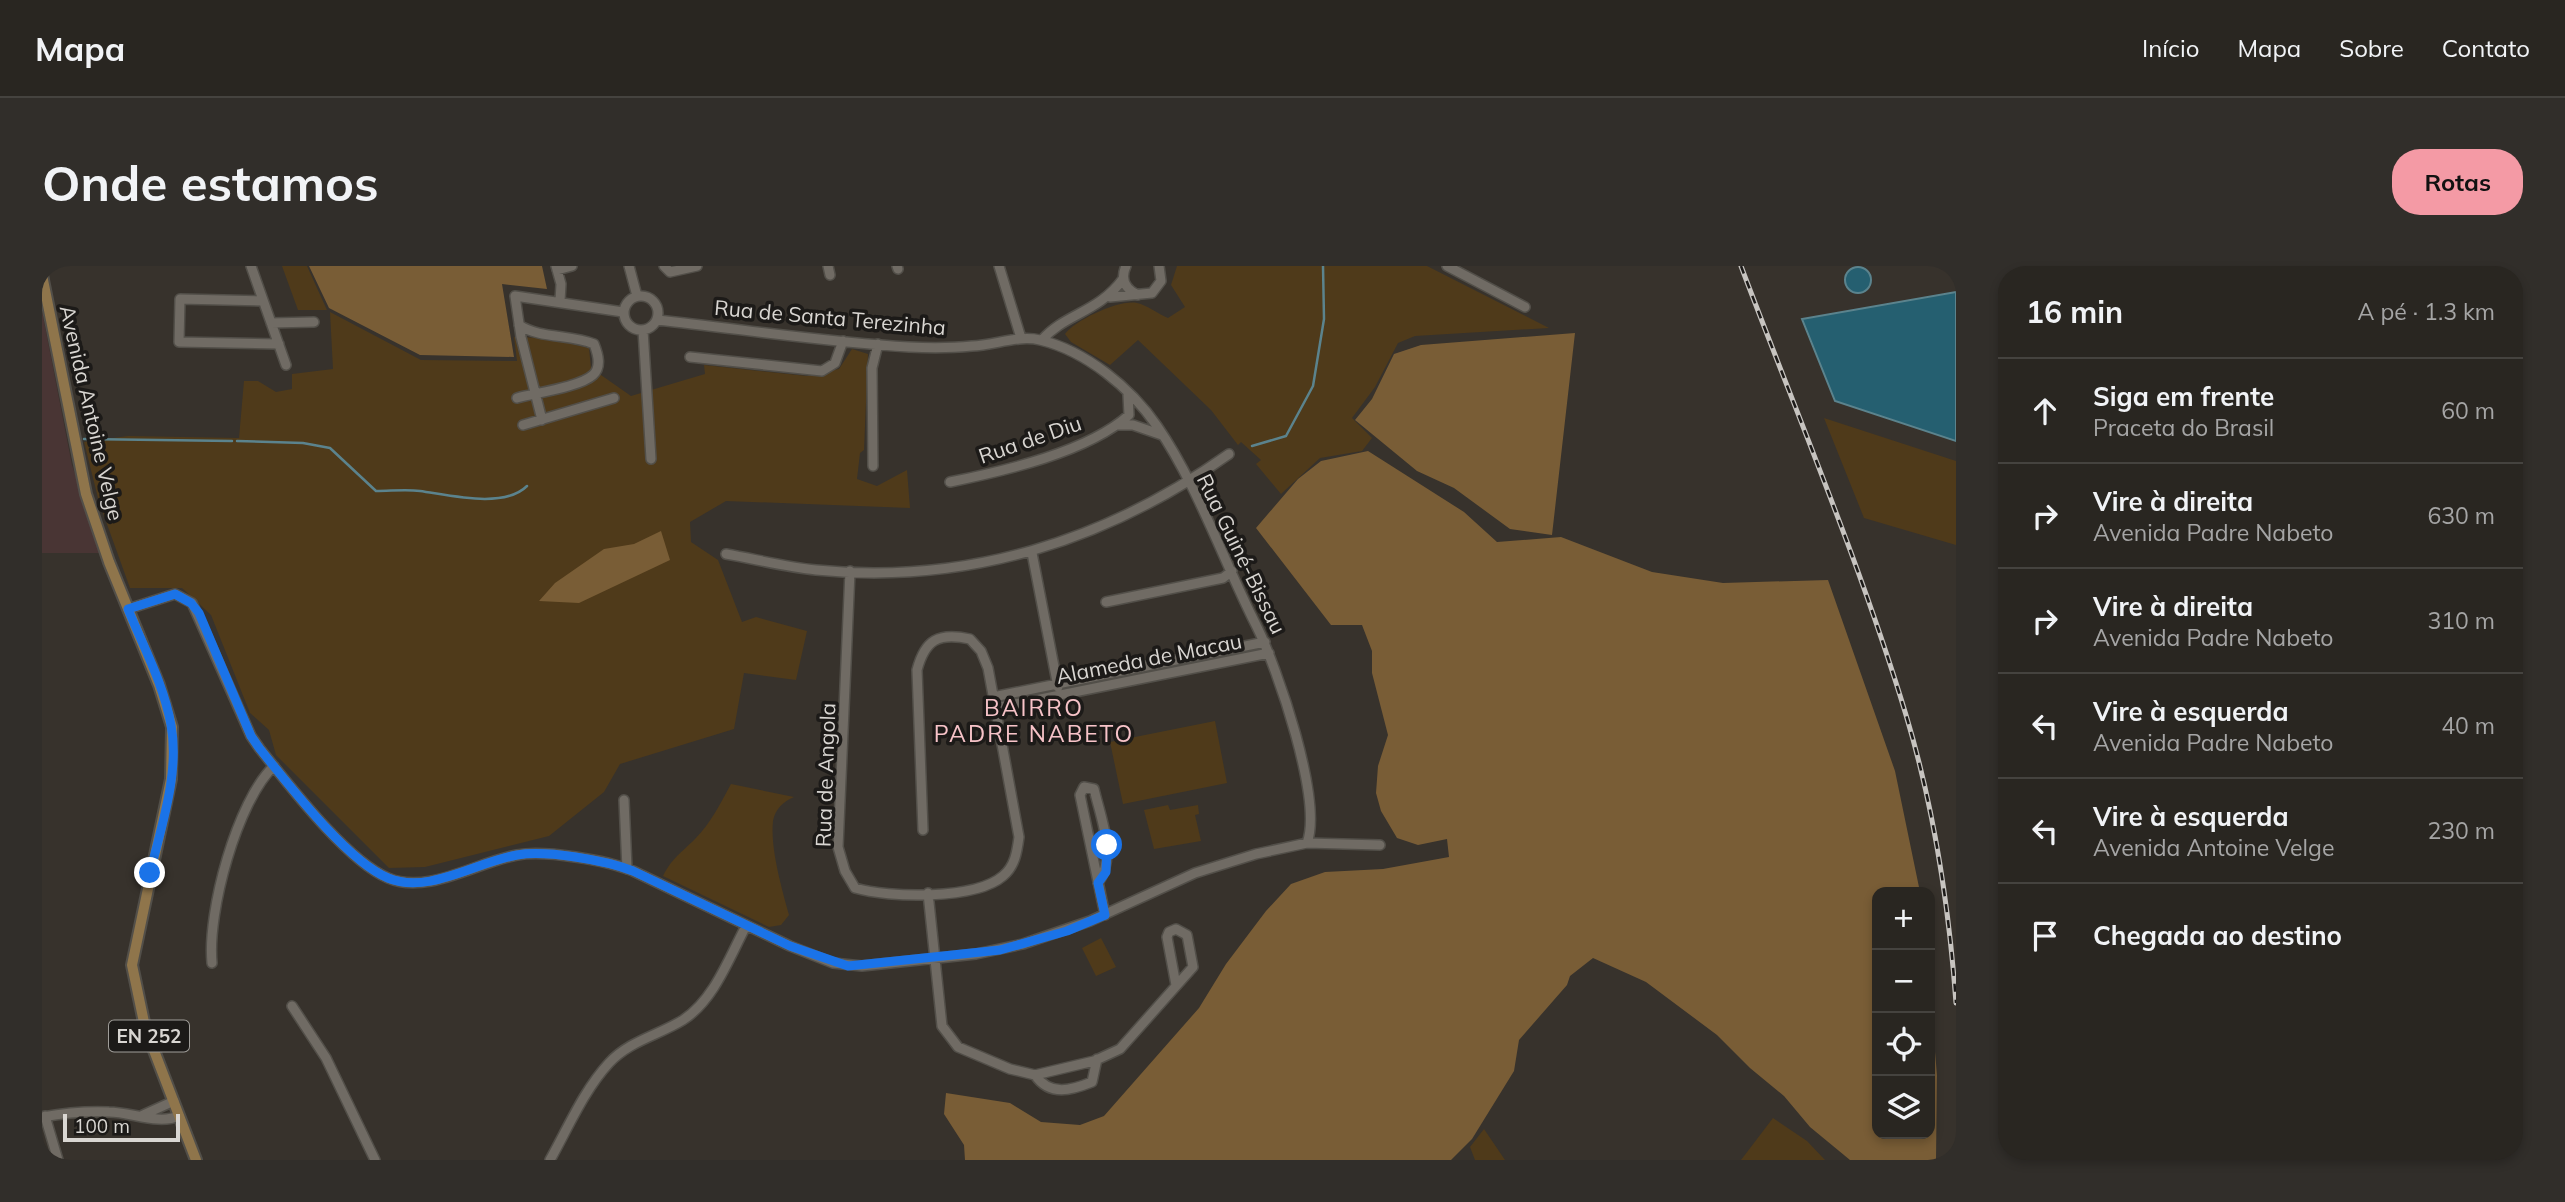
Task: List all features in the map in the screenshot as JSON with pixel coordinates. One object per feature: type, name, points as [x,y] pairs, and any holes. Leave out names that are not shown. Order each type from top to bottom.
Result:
[{"type":"main road","name":"Avenida Antoine Velge","points":[[42,275],[86,494],[159,685],[172,727],[171,779],[132,965],[140,1010],[196,1160]]},
{"type":"street","points":[[251,266],[286,365]]},
{"type":"street","points":[[560,301],[556,268],[572,266]]},
{"type":"street","points":[[629,266],[637,296]]},
{"type":"street","points":[[664,266],[670,272],[697,266]]},
{"type":"street","points":[[999,266],[1021,338]]},
{"type":"street","points":[[1042,340],[1055,328],[1110,297],[1123,279],[1126,266]]},
{"type":"street","points":[[1159,266],[1162,277]]},
{"type":"street","points":[[1110,297],[1153,293],[1168,266]]},
{"type":"street","points":[[1447,266],[1525,307]]},
{"type":"street","points":[[1123,279],[1125,286],[1138,295]]},
{"type":"street","points":[[542,420],[524,348],[515,296],[623,312]]},
{"type":"street","points":[[637,296],[654,301],[658,313],[657,320],[643,330],[628,325],[623,312],[629,300],[637,296]]},
{"type":"street","points":[[263,300],[180,299],[179,342],[279,344]]},
{"type":"street","name":"Rua de Santa Terezinha","points":[[657,320],[911,347],[974,346],[1021,338],[1042,340]]},
{"type":"street","points":[[271,323],[314,322]]},
{"type":"street","points":[[517,398],[580,381],[593,375],[598,366],[594,344],[580,338],[540,332],[519,325]]},
{"type":"street","points":[[643,330],[651,459]]},
{"type":"street","points":[[524,348],[540,332]]},
{"type":"street","name":"Rua Guiné-Bissau","points":[[1042,340],[1094,363],[1128,393],[1162,435],[1188,483],[1265,642],[1285,696],[1302,761],[1310,821],[1307,843]]},
{"type":"street","points":[[690,357],[822,371],[835,363],[843,341]]},
{"type":"street","points":[[873,466],[872,368],[878,344]]},
{"type":"street","points":[[1119,425],[1129,415],[1128,393]]},
{"type":"street","points":[[523,425],[614,398]]},
{"type":"street","points":[[1119,425],[1133,425],[1162,435]]},
{"type":"street","name":"Rua de Diu","points":[[950,482],[1000,472],[1061,452],[1119,425]]},
{"type":"street","points":[[726,554],[816,570],[913,571],[1031,553],[1090,532],[1164,498],[1229,454]]},
{"type":"street","points":[[1031,553],[1060,695]]},
{"type":"street","name":"Rua de Angola","points":[[850,571],[838,847],[845,870],[855,888],[873,893],[928,893],[988,886],[1005,875],[1015,859],[1019,837],[993,697],[981,651],[970,639],[956,636],[943,638],[923,650],[917,670],[923,830]]},
{"type":"street","points":[[1106,602],[1223,578],[1232,571]]},
{"type":"street","points":[[128,609],[175,594],[191,603],[251,736],[274,766],[351,852],[379,874],[393,880],[426,882],[524,854],[627,869],[746,926],[822,959],[848,966],[934,959],[1023,944],[1105,915],[1215,865],[1307,843],[1380,845]]},
{"type":"street","name":"Alameda de Macau","points":[[993,697],[1265,642]]},
{"type":"street","name":"Alameda de Macau","points":[[995,708],[1269,653]]},
{"type":"street","points":[[212,962],[212,920],[244,808],[260,779],[274,766]]},
{"type":"street","points":[[1098,883],[1106,872],[1107,845],[1094,789],[1084,787],[1080,795],[1098,883],[1105,915]]},
{"type":"street","points":[[624,800],[627,869]]},
{"type":"street","points":[[928,893],[942,1026],[958,1047],[1010,1069],[1035,1075],[1097,1059],[1120,1049],[1176,985],[1194,963],[1187,935],[1176,929],[1169,932],[1167,937],[1176,985]]},
{"type":"street","points":[[550,1160],[594,1082],[609,1062],[626,1048],[682,1020],[697,1009],[713,988],[746,926]]},
{"type":"street","points":[[292,1006],[326,1058],[374,1160]]},
{"type":"street","points":[[1035,1075],[1040,1082],[1052,1088],[1068,1091],[1092,1082],[1097,1059]]},
{"type":"street","points":[[143,1115],[174,1101]]},
{"type":"street","points":[[58,1160],[44,1116],[89,1111],[143,1115],[163,1120],[180,1116]]},
{"type":"shaded area","points":[[282,266],[307,266],[327,310],[298,310]]},
{"type":"shaded area","points":[[309,266],[542,266],[547,289],[502,284],[514,357],[420,355],[329,308]]},
{"type":"shaded area","points":[[1177,266],[1427,266],[1549,328],[1415,336],[1398,343],[1375,387],[1352,418],[1372,438],[1362,451],[1320,458],[1281,494],[1256,464],[1261,460],[1241,442],[1238,445],[1211,410],[1138,340],[1110,365],[1071,342],[1065,334],[1070,328],[1098,312],[1120,304],[1141,304],[1168,318],[1185,307],[1171,285]]},
{"type":"shaded area","points":[[42,311],[72,465],[101,553],[42,553]]},
{"type":"shaded area","points":[[330,312],[421,360],[517,361],[514,337],[546,338],[589,348],[591,368],[631,396],[705,374],[704,365],[807,376],[839,369],[852,349],[868,354],[864,450],[860,453],[857,479],[877,486],[907,470],[910,508],[726,501],[690,522],[691,542],[718,560],[742,622],[756,617],[807,631],[796,680],[744,673],[734,729],[620,764],[604,792],[549,836],[425,867],[389,868],[276,755],[269,730],[250,713],[211,615],[182,588],[130,588],[99,502],[84,442],[128,436],[239,438],[244,381],[258,381],[276,392],[292,389],[292,374],[333,369]]},
{"type":"shaded area","points":[[1575,333],[1552,535],[1510,529],[1454,488],[1417,471],[1355,420],[1372,399],[1394,354],[1421,345]]},
{"type":"shaded area","points":[[1824,418],[1956,461],[1956,545],[1864,518]]},
{"type":"shaded area","points":[[1368,451],[1464,512],[1497,542],[1561,537],[1652,572],[1723,583],[1828,580],[1895,771],[1919,887],[1872,887],[1872,1139],[1935,1139],[1935,1052],[1936,1160],[1850,1160],[1810,1127],[1784,1096],[1750,1068],[1717,1035],[1646,982],[1593,958],[1570,976],[1567,985],[1519,1040],[1514,1071],[1472,1139],[1451,1160],[965,1160],[964,1145],[944,1114],[946,1093],[1010,1103],[1041,1122],[1080,1125],[1104,1116],[1199,1008],[1226,964],[1266,911],[1291,884],[1325,872],[1383,869],[1449,857],[1447,839],[1418,845],[1397,838],[1381,811],[1376,793],[1378,766],[1388,735],[1372,673],[1372,651],[1362,625],[1331,625],[1256,528],[1298,479],[1321,461]]},
{"type":"shaded area","points":[[661,531],[670,560],[579,603],[539,601],[555,583],[604,549],[634,544]]},
{"type":"shaded area","points":[[1215,721],[1227,783],[1123,804],[1110,742]]},
{"type":"shaded area","points":[[731,784],[794,797],[780,806],[773,821],[775,856],[789,915],[781,925],[769,927],[663,876],[706,826]]},
{"type":"shaded area","points":[[1168,805],[1170,810],[1198,805],[1199,814],[1195,815],[1201,841],[1154,849],[1144,810]]},
{"type":"shaded area","points":[[1101,938],[1116,967],[1096,976],[1082,948]]},
{"type":"shaded area","points":[[1773,1118],[1807,1141],[1825,1160],[1741,1160]]},
{"type":"shaded area","points":[[1484,1129],[1505,1160],[1475,1160],[1470,1147]]},
{"type":"water","points":[[1858,267],[1867,271],[1871,280],[1867,289],[1858,293],[1849,289],[1845,280],[1849,271]]},
{"type":"water","points":[[1956,292],[1956,441],[1835,401],[1802,319]]},
{"type":"waterway","points":[[1252,446],[1286,436],[1313,386],[1324,319],[1323,266]]},
{"type":"waterway","points":[[84,439],[232,441]]},
{"type":"waterway","points":[[237,441],[303,443],[330,448],[376,491],[415,490],[491,499],[517,493],[527,486]]},
{"type":"railway","points":[[1741,266],[1869,602],[1906,715],[1925,786],[1939,858],[1956,1003]]},
{"type":"district","name":"BAIRRO PADRE NABETO","points":[[1034,721]]},
{"type":"route","points":[[150,873],[171,779],[172,727],[167,706],[128,609],[175,594],[185,597],[199,613],[251,736],[260,749],[351,852],[379,874],[393,880],[426,882],[483,863],[524,854],[612,865],[633,871],[746,926],[822,959],[848,966],[862,966],[1000,950],[1067,931],[1105,915],[1098,883],[1106,872],[1107,845]]}]
